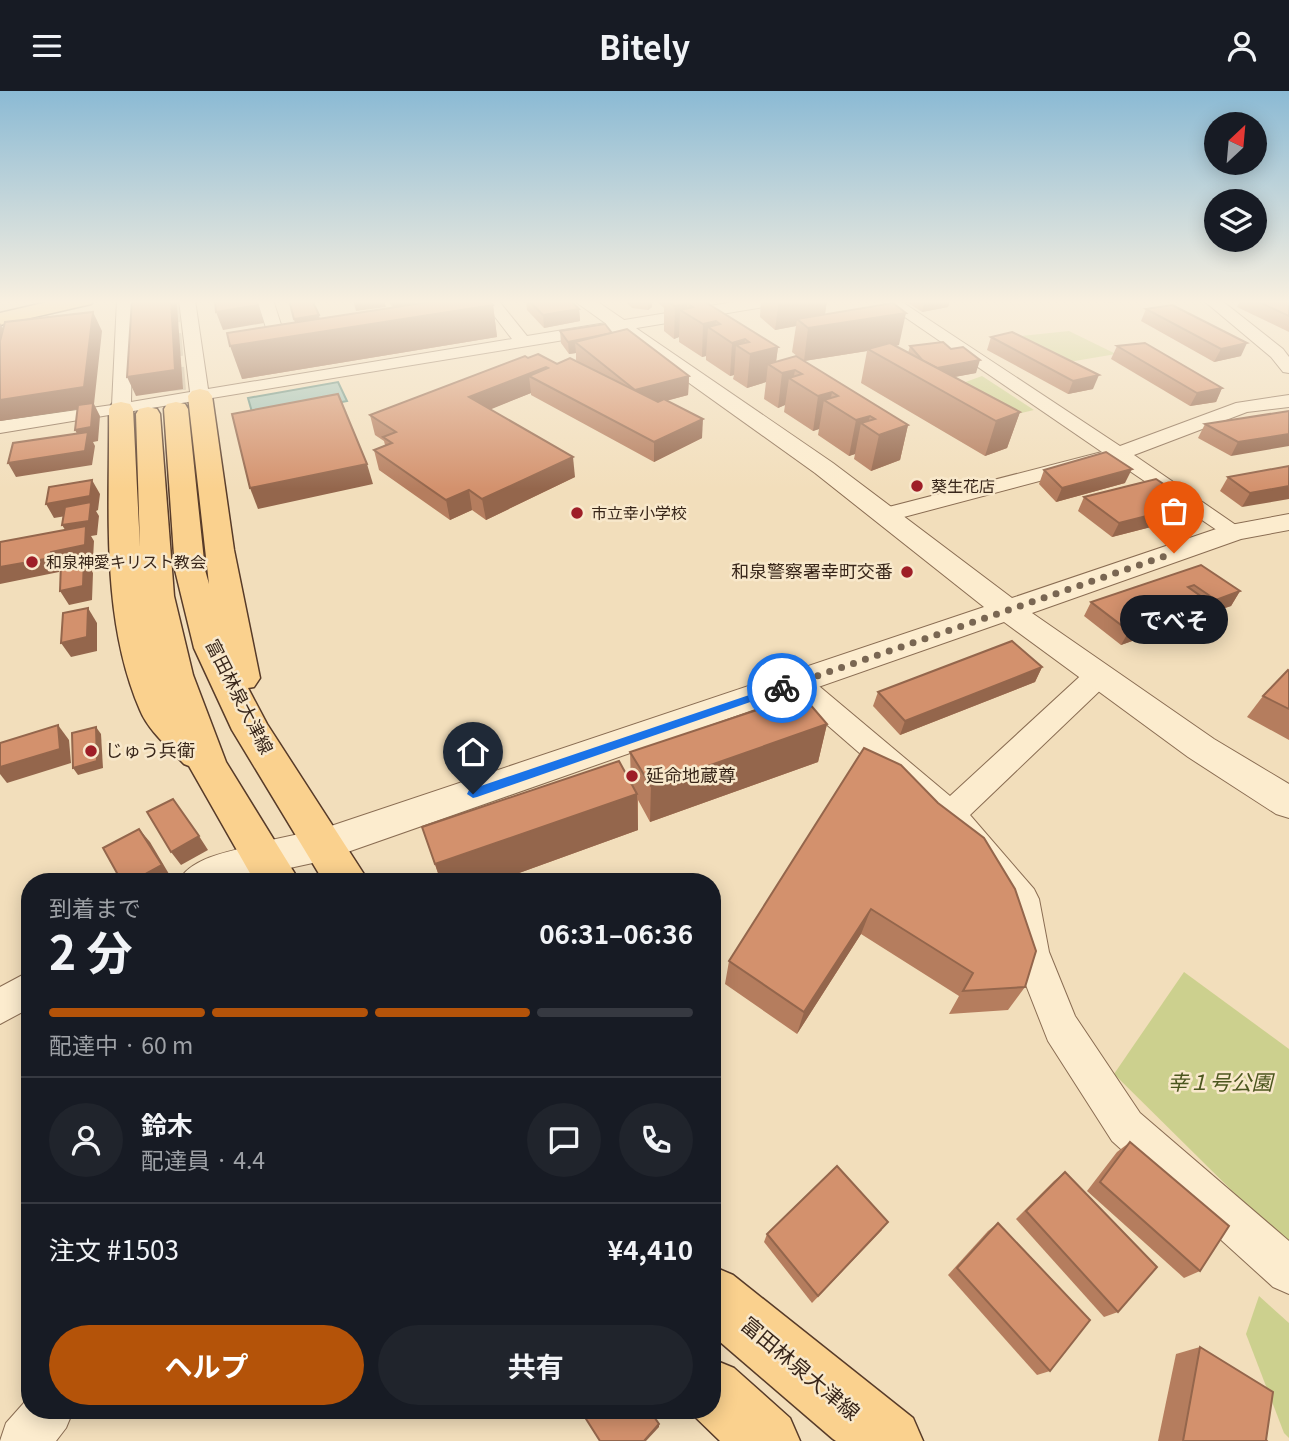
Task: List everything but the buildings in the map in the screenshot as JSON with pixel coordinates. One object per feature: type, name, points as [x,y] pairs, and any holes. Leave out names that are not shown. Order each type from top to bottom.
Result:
[{"type":"main road","name":"富田林泉大津線","points":[[161,407],[190,570],[211,648],[251,730],[341,873]]},
{"type":"main road","points":[[161,407],[158,596],[176,675],[208,765],[270,870]]},
{"type":"main road","name":"富田林泉大津線","points":[[721,1303],[890,1441]]},
{"type":"main road","points":[[721,1398],[767,1441]]},
{"type":"street","points":[[146,363],[161,407]]},
{"type":"street","points":[[161,407],[172,363]]},
{"type":"street","points":[[0,426],[161,407],[402,363]]},
{"type":"street","points":[[672,363],[824,468],[1009,611],[1201,748],[1289,803]]},
{"type":"street","points":[[982,363],[1235,532]]},
{"type":"street","points":[[885,515],[1118,454],[1243,407],[1289,401]]},
{"type":"street","points":[[213,873],[225,867],[270,870],[323,845],[1235,532],[1289,522]]},
{"type":"street","points":[[951,814],[1099,675]]},
{"type":"street","points":[[797,683],[951,814],[1022,899],[1031,951],[1061,1028],[1126,1127],[1289,1271]]},
{"type":"street","points":[[0,1007],[21,994]]},
{"type":"street","points":[[24,1441],[42,1419]]},
{"type":"green space","points":[[982,376],[1034,410],[991,420],[941,391]]},
{"type":"green space","name":"幸１号公園","points":[[1184,972],[1289,1049],[1289,1247],[1114,1074]]},
{"type":"green space","points":[[1259,1296],[1289,1323],[1289,1438],[1284,1433],[1246,1334]]},
{"type":"water","points":[[338,382],[347,401],[254,419],[248,398]]},
{"type":"tunnel","points":[[172,363],[176,409]]},
{"type":"way so far","points":[[782,688],[1174,553]]},
{"type":"place","name":"葵生花店","points":[[917,486]]},
{"type":"place","name":"市立幸小学校","points":[[577,513]]},
{"type":"place","name":"でべそ","points":[[1174,553]]},
{"type":"place","name":"和泉神愛キリスト教会","points":[[32,562]]},
{"type":"place","name":"和泉警察署幸町交番","points":[[907,572]]},
{"type":"place","name":"じゅう兵衛","points":[[91,751]]},
{"type":"place","name":"延命地蔵尊","points":[[632,776]]},
{"type":"route","points":[[473,794],[782,688]]}]
